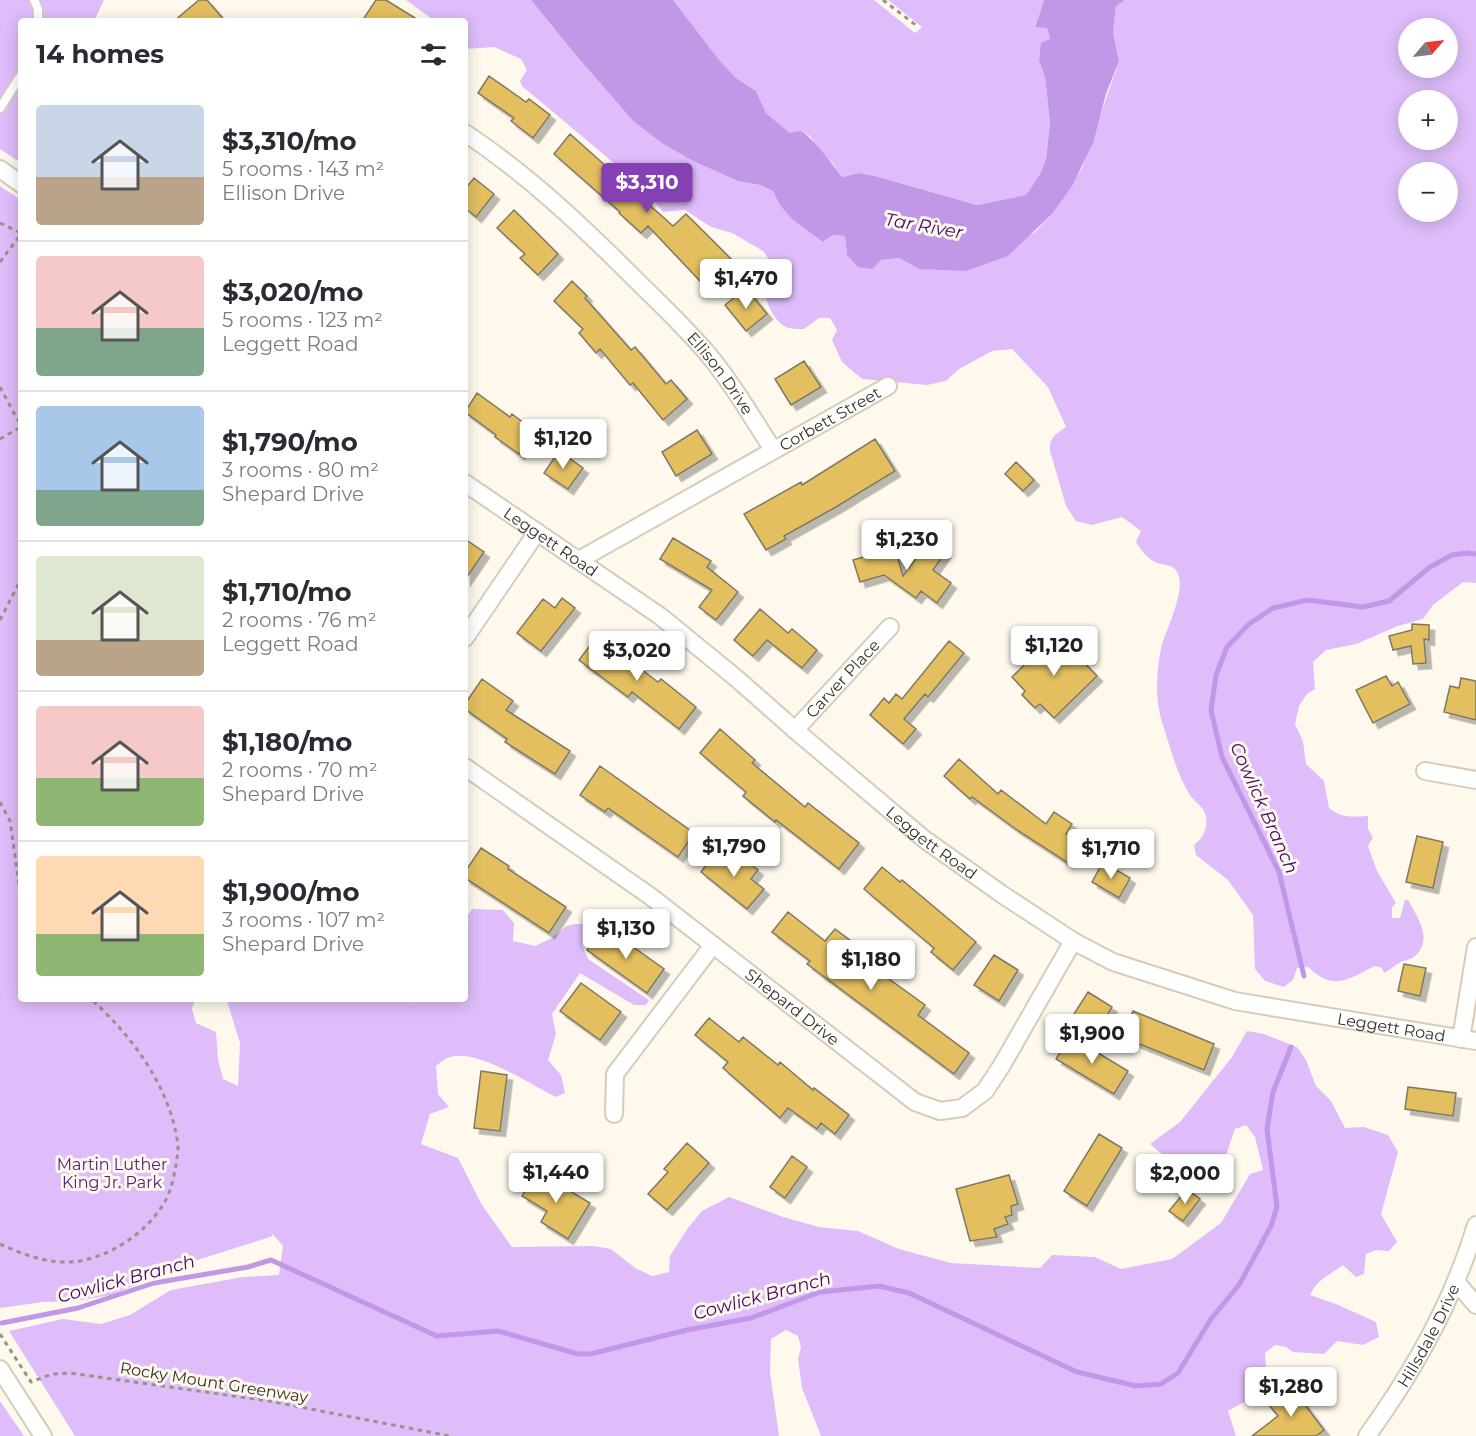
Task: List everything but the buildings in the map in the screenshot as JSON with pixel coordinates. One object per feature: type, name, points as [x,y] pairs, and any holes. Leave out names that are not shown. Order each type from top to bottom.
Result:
[{"type":"street","name":"Ellison Drive","points":[[468,135],[524,175],[596,240],[661,305],[707,353],[740,397],[773,450]]},
{"type":"street","points":[[0,170],[18,182]]},
{"type":"street","name":"Corbett Street","points":[[773,450],[888,386]]},
{"type":"street","points":[[579,560],[773,450]]},
{"type":"street","name":"Leggett Road","points":[[468,485],[660,616],[924,839],[1073,941],[1113,962],[1235,1001],[1469,1040]]},
{"type":"street","points":[[468,634],[537,532]]},
{"type":"street","name":"Carver Place","points":[[795,730],[890,627]]},
{"type":"street","name":"Shepard Drive","points":[[468,769],[650,896],[915,1102],[940,1111],[962,1108],[985,1090],[1002,1065],[1073,941]]},
{"type":"street","points":[[1425,771],[1476,780]]},
{"type":"street","points":[[614,1114],[615,1074],[713,945]]},
{"type":"street","points":[[1469,1040],[1476,947]]},
{"type":"street","name":"Hillsdale Drive","points":[[1367,1436],[1398,1393],[1429,1340],[1456,1282],[1476,1225]]},
{"type":"street","points":[[1456,1282],[1476,1305]]},
{"type":"street","points":[[0,1369],[43,1436]]},
{"type":"lane","points":[[34,0],[38,9],[38,18]]},
{"type":"lane","points":[[0,108],[18,80]]},
{"type":"path","points":[[883,0],[917,26]]},
{"type":"path","points":[[0,223],[18,232]]},
{"type":"path","points":[[0,262],[18,237]]},
{"type":"path","points":[[0,387],[18,421]]},
{"type":"path","points":[[0,439],[18,429]]},
{"type":"path","points":[[0,620],[18,585]]},
{"type":"path","points":[[0,802],[9,821],[18,878]]},
{"type":"path","points":[[0,1244],[20,1253],[47,1260],[69,1262],[88,1259],[112,1249],[135,1235],[154,1218],[165,1202],[174,1176],[178,1148],[172,1117],[149,1068],[129,1039],[94,1002]]},
{"type":"path","name":"Rocky Mount Greenway","points":[[0,1334],[31,1382],[52,1374],[70,1373],[269,1401],[450,1436]]},
{"type":"green space","points":[[0,0],[104,0],[95,18],[18,18],[18,161],[0,149]]},
{"type":"green space","points":[[406,0],[531,0],[633,121],[663,144],[693,161],[738,181],[760,185],[773,191],[779,204],[823,242],[833,235],[845,236],[847,255],[881,260],[899,258],[919,269],[1034,233],[1052,214],[1082,168],[1119,61],[1113,32],[1116,5],[1125,0],[1476,0],[1476,583],[1463,582],[1433,605],[1423,619],[1398,626],[1356,644],[1326,650],[1313,662],[1315,689],[1307,694],[1299,706],[1295,724],[1303,741],[1306,764],[1324,781],[1329,808],[1342,815],[1368,816],[1368,829],[1373,838],[1368,846],[1377,871],[1396,903],[1392,907],[1392,918],[1400,918],[1405,900],[1408,900],[1422,929],[1423,943],[1414,957],[1384,973],[1382,968],[1375,966],[1341,981],[1326,979],[1308,967],[1297,968],[1293,980],[1284,987],[1265,981],[1255,969],[1253,915],[1228,880],[1196,855],[1194,845],[1205,831],[1205,813],[1190,795],[1181,778],[1160,713],[1157,695],[1158,667],[1163,641],[1177,601],[1180,582],[1178,574],[1171,566],[1155,562],[1142,551],[1136,542],[1141,531],[1122,517],[1092,525],[1076,521],[1066,506],[1050,451],[1052,439],[1066,427],[1048,387],[1012,349],[992,351],[959,369],[946,381],[927,385],[862,379],[842,362],[832,340],[837,330],[830,318],[819,318],[804,329],[798,329],[783,325],[775,317],[768,305],[763,287],[775,284],[779,273],[763,251],[732,233],[711,227],[685,210],[663,212],[646,190],[522,86],[520,81],[527,70],[521,59],[494,47],[468,49],[468,18],[431,18]]},
{"type":"green space","points":[[673,0],[874,0],[915,33],[922,27],[888,0],[1044,0],[1035,26],[1047,28],[1050,39],[1039,61],[1045,77],[1050,123],[1046,159],[1040,174],[1026,195],[977,205],[875,176],[859,173],[842,177],[832,162],[819,151],[810,136],[800,131],[790,133],[766,113],[756,91],[736,78],[719,61]]},
{"type":"green space","name":"Martin Luther King Jr. Park","points":[[0,186],[18,198],[18,1002],[194,1002],[192,1009],[196,1023],[216,1032],[218,1059],[223,1079],[238,1086],[240,1043],[227,1002],[468,1002],[468,915],[472,909],[503,910],[514,923],[513,941],[535,946],[552,938],[565,927],[573,924],[592,924],[593,933],[582,945],[588,959],[649,1000],[646,1005],[634,1005],[580,973],[552,1014],[556,1034],[548,1060],[561,1075],[565,1093],[556,1097],[503,1069],[473,1057],[447,1058],[436,1066],[438,1094],[449,1107],[430,1114],[421,1144],[458,1158],[482,1205],[512,1247],[594,1246],[611,1249],[635,1268],[652,1276],[669,1272],[670,1256],[702,1211],[729,1197],[783,1217],[819,1227],[858,1231],[899,1249],[951,1263],[1040,1268],[1052,1255],[1095,1257],[1121,1269],[1172,1259],[1221,1223],[1250,1174],[1263,1170],[1255,1137],[1246,1125],[1235,1129],[1225,1158],[1197,1162],[1169,1160],[1150,1144],[1180,1122],[1232,1057],[1247,1031],[1264,1034],[1297,1047],[1306,1060],[1316,1086],[1331,1101],[1345,1128],[1364,1127],[1388,1135],[1398,1152],[1381,1214],[1397,1242],[1389,1251],[1376,1250],[1366,1254],[1364,1274],[1356,1277],[1343,1265],[1320,1281],[1310,1295],[1376,1322],[1379,1337],[1363,1345],[1337,1341],[1324,1354],[1293,1352],[1286,1347],[1275,1345],[1265,1353],[1267,1382],[1255,1396],[1228,1411],[1236,1436],[821,1436],[802,1388],[798,1359],[801,1347],[798,1336],[786,1330],[771,1339],[770,1372],[779,1436],[75,1436],[9,1331],[63,1319],[101,1324],[130,1315],[171,1290],[243,1277],[279,1275],[283,1246],[271,1232],[273,1236],[191,1262],[111,1295],[76,1301],[43,1302],[0,1308]]},
{"type":"green space","points":[[0,1401],[24,1436],[0,1436]]},
{"type":"water","name":"Tar River","points":[[531,0],[673,0],[719,60],[736,78],[756,91],[766,113],[790,133],[800,131],[809,137],[842,177],[859,173],[875,176],[977,205],[1026,195],[1040,174],[1046,159],[1050,123],[1045,77],[1039,61],[1041,43],[1050,39],[1047,28],[1035,27],[1044,0],[1125,0],[1116,6],[1113,32],[1119,61],[1106,94],[1093,143],[1072,186],[1052,214],[1008,256],[966,271],[919,269],[899,258],[881,260],[872,269],[858,267],[847,255],[845,236],[833,235],[823,242],[792,219],[779,204],[773,191],[760,185],[738,181],[693,161],[663,144],[633,121]]},
{"type":"waterway","name":"Cowlick Branch","points":[[1304,976],[1279,872],[1222,757],[1211,710],[1216,675],[1227,647],[1249,624],[1273,608],[1308,600],[1363,607],[1389,601],[1430,567],[1452,555],[1476,554]]},
{"type":"waterway","name":"Cowlick Branch","points":[[2,1323],[78,1308],[154,1283],[248,1267],[271,1260],[437,1336],[498,1331],[578,1354],[590,1354],[687,1330],[751,1318],[820,1292],[879,1286],[909,1293],[1077,1372],[1136,1386],[1161,1384],[1178,1373],[1211,1319],[1239,1285],[1271,1226],[1277,1207],[1267,1129],[1273,1092],[1291,1047]]}]
